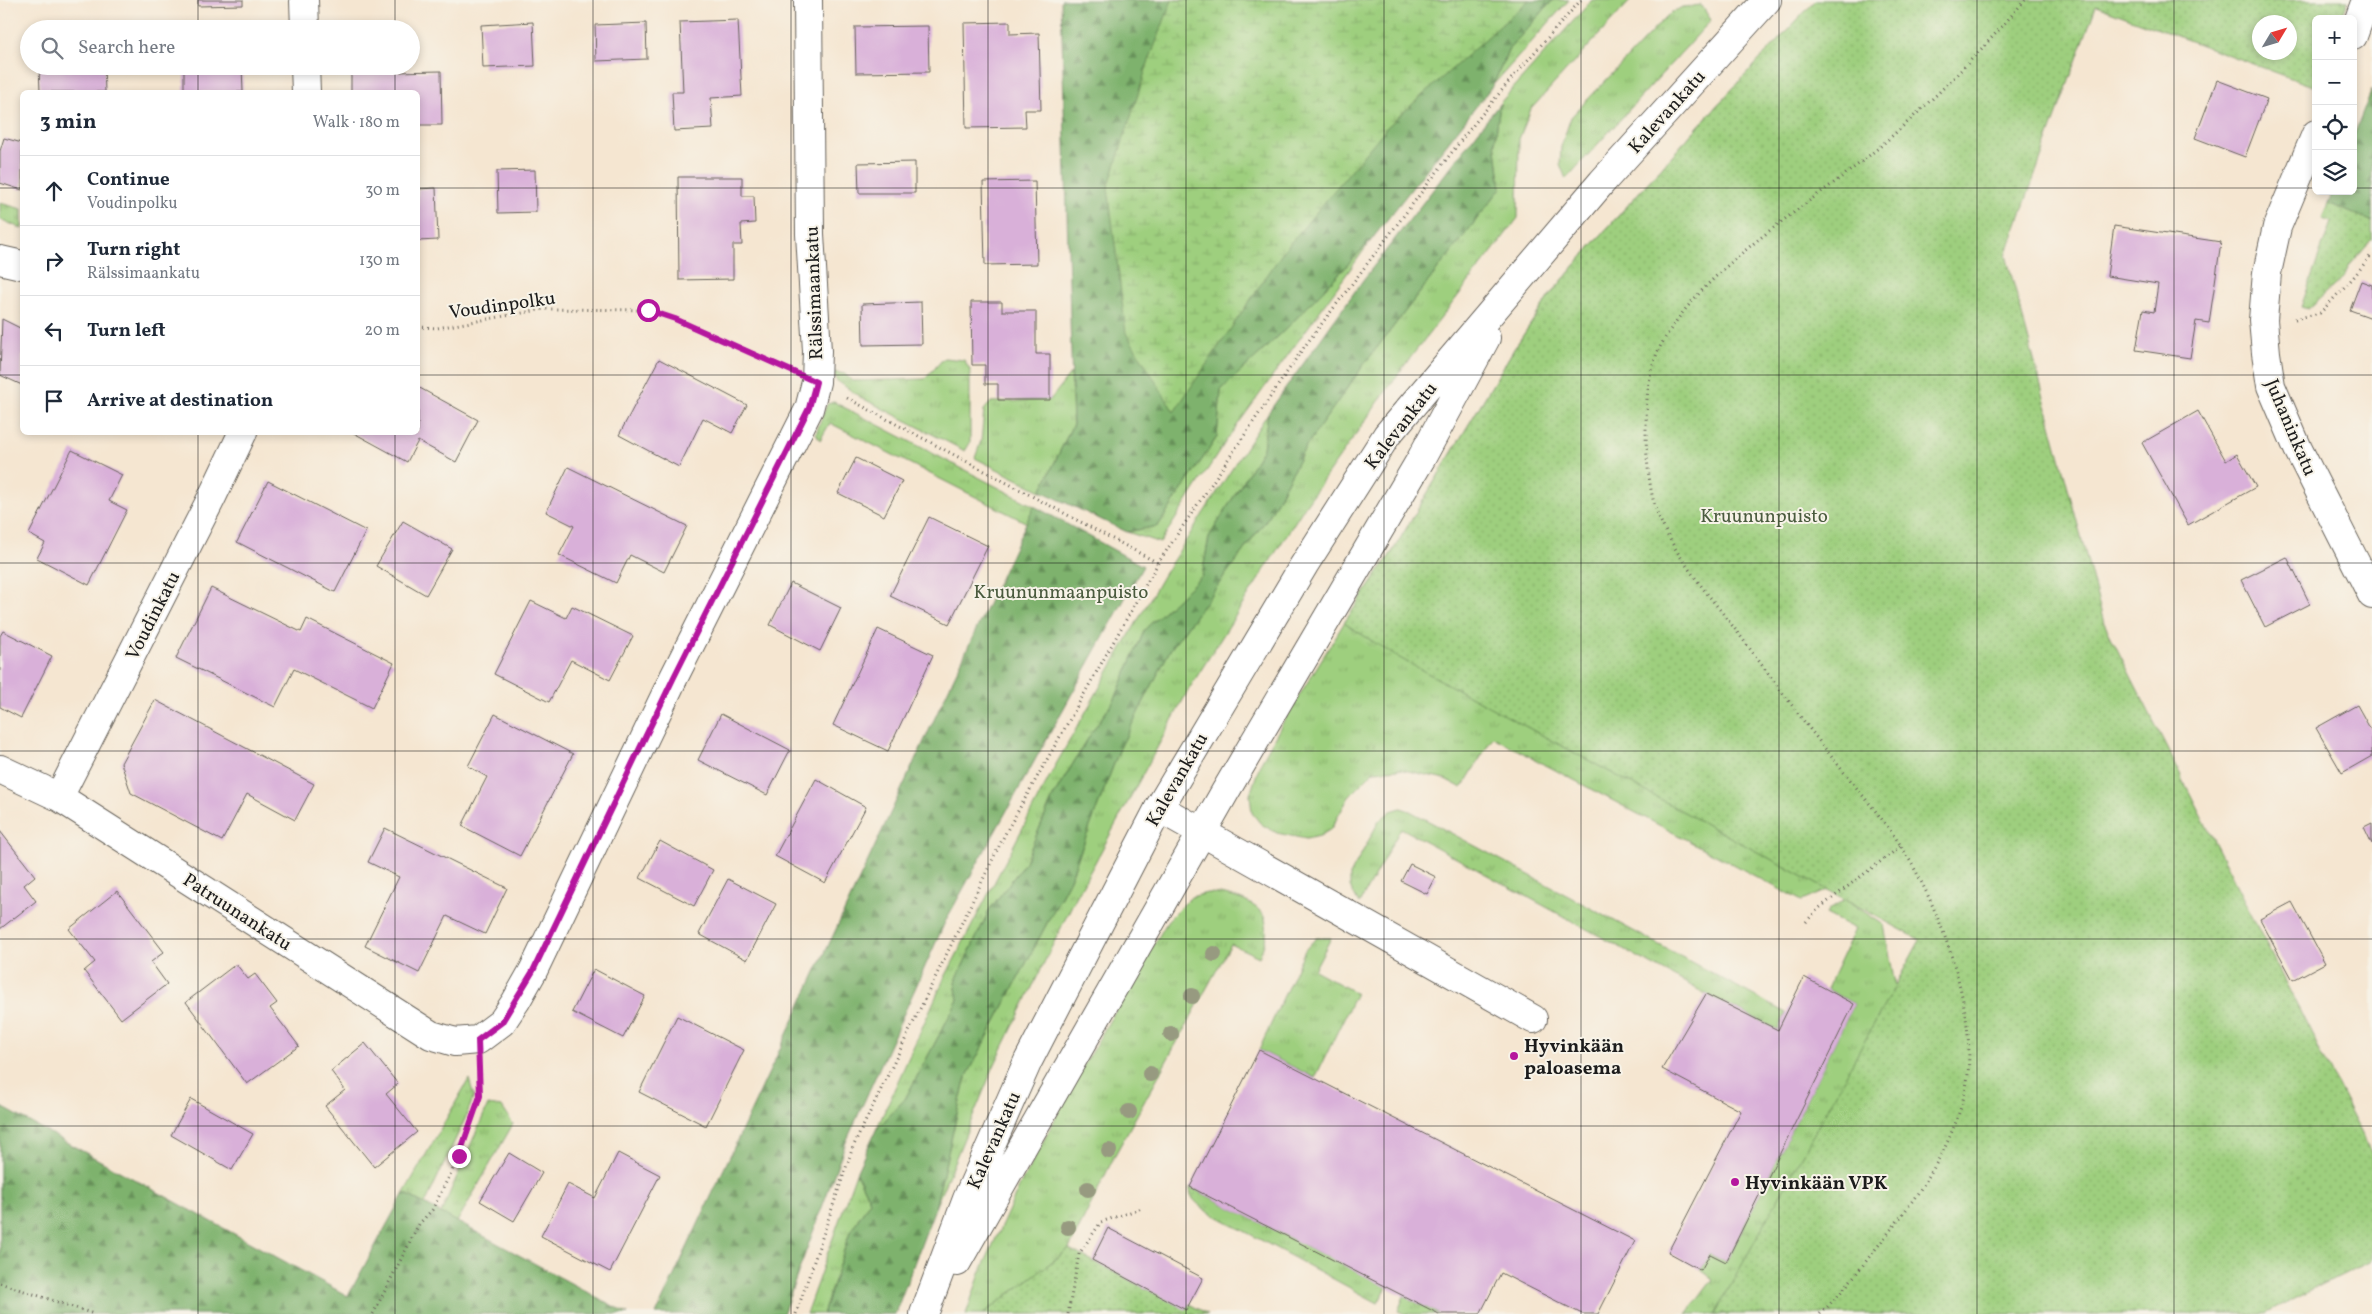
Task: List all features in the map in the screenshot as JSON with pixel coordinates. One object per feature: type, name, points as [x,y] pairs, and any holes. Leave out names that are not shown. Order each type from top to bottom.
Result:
[{"type":"main road","points":[[304,0],[305,20]]},
{"type":"main road","name":"Rälssimaankatu","points":[[478,1040],[502,1022],[533,971],[674,677],[809,408],[816,382],[817,351],[810,234],[808,0]]},
{"type":"main road","name":"Kalevankatu","points":[[926,1314],[967,1198],[1028,1061],[1159,808],[1304,565],[1387,435],[1510,293],[1602,182],[1767,0]]},
{"type":"main road","points":[[2357,25],[2366,0]]},
{"type":"main road","points":[[305,75],[306,90]]},
{"type":"main road","name":"Juhaninkatu","points":[[2312,144],[2277,227],[2267,273],[2263,320],[2271,386],[2298,449],[2372,595]]},
{"type":"main road","points":[[0,260],[20,265]]},
{"type":"main road","name":"Kalevankatu","points":[[926,1314],[1202,832],[1421,458],[1510,293]]},
{"type":"main road","name":"Voudinkatu","points":[[59,796],[211,499],[242,435]]},
{"type":"main road","name":"Patruunankatu","points":[[0,769],[59,796],[431,1035],[456,1042],[478,1040]]},
{"type":"main road","points":[[1159,808],[1533,1019]]},
{"type":"path","points":[[796,1314],[853,1147],[1005,834],[1158,562],[1304,347],[1477,121],[1581,0]]},
{"type":"path","points":[[1820,1314],[1841,1294],[1910,1206],[1948,1141],[1965,1091],[1968,1063],[1965,1018],[1944,931],[1931,899],[1901,846],[1809,729],[1680,556],[1656,511],[1646,449],[1646,391],[1660,347],[1682,314],[1716,276],[1871,154],[1948,84],[2025,0]]},
{"type":"path","points":[[2263,320],[2281,322],[2320,313],[2354,278],[2372,254]]},
{"type":"path","name":"Voudinpolku","points":[[420,328],[437,328],[545,309],[648,310],[675,319],[816,382],[1158,562]]},
{"type":"path","points":[[1806,922],[1818,909],[1901,846]]},
{"type":"path","points":[[373,1314],[419,1224],[432,1210],[459,1156],[480,1096],[478,1040]]},
{"type":"path","points":[[1068,1314],[1079,1254],[1101,1222],[1142,1208]]},
{"type":"path","points":[[0,1283],[94,1314]]},
{"type":"green space","points":[[1061,0],[1553,0],[1509,49],[1493,85],[1372,239],[1289,326],[1221,390],[1217,437],[1158,526],[1127,532],[1041,491],[1073,424]]},
{"type":"green space","points":[[1172,0],[1529,0],[1387,127],[1283,252],[1174,412],[1126,333],[1108,188],[1147,66]]},
{"type":"green space","points":[[1553,0],[1569,0],[1493,85],[1509,49]]},
{"type":"green space","points":[[1592,0],[1631,0],[1531,109],[1519,139],[1518,218],[1401,370],[1305,506],[1189,689],[1073,903],[994,1066],[935,1208],[965,1080],[1070,879],[1120,748],[1170,650],[1269,516],[1306,446],[1365,363],[1501,188],[1495,142],[1500,103]]},
{"type":"green space","name":"Kruununpuisto","points":[[1816,0],[2348,0],[2342,15],[2312,15],[2312,86],[2096,6],[2006,255],[2104,623],[2372,1154],[2372,1260],[2265,1314],[1715,1314],[1920,940],[1394,655],[1344,623],[1391,554],[1514,349],[1550,295],[1721,101]]},
{"type":"green space","points":[[1701,5],[1711,20],[1566,179],[1560,164],[1561,147],[1571,117],[1667,16],[1682,7]]},
{"type":"green space","points":[[2372,89],[2372,222],[2328,203],[2331,195],[2357,195],[2357,128]]},
{"type":"green space","points":[[1721,101],[1742,103],[1832,888],[1802,901],[1493,737],[1462,788],[1445,779],[1399,769],[1374,771],[1350,795],[1331,829],[1320,836],[1306,839],[1277,833],[1261,824],[1252,813],[1250,795],[1260,764],[1286,717],[1344,623],[1391,554],[1514,349],[1550,295]]},
{"type":"green space","points":[[1500,103],[1495,142],[1501,188],[1365,363],[1306,446],[1269,516],[1170,650],[1120,748],[1070,879],[965,1080],[935,1208],[895,1314],[823,1314],[850,1232],[870,1201],[856,1173],[876,1130],[905,1099],[958,1000],[955,982],[990,909],[1024,864],[1053,797],[1092,732],[1115,699],[1145,629],[1202,576],[1209,537],[1263,449],[1268,413],[1363,280]]},
{"type":"green space","points":[[0,203],[20,208],[20,228],[0,219]]},
{"type":"green space","points":[[2328,203],[2372,222],[2372,240],[2349,266],[2344,277],[2308,309],[2301,307],[2331,222],[2322,219]]},
{"type":"green space","points":[[1372,239],[1228,438],[1160,543],[1127,532],[1158,526],[1217,437],[1221,390],[1289,326]]},
{"type":"green space","points":[[944,358],[964,360],[970,370],[970,443],[965,451],[860,397],[836,380],[834,372],[845,374],[852,381],[925,379]]},
{"type":"green space","points":[[1071,373],[1073,424],[1041,491],[975,458],[981,441],[984,410],[991,402],[1050,400]]},
{"type":"green space","points":[[834,402],[1034,506],[1027,523],[830,423],[820,440],[816,433],[827,404]]},
{"type":"green space","points":[[1268,413],[1263,449],[1209,537],[1202,576],[1145,629],[1115,699],[1092,732],[1053,797],[1024,864],[990,909],[955,982],[958,1000],[905,1099],[876,1130],[943,981],[1055,766],[1163,576]]},
{"type":"green space","name":"Kruununmaanpuisto","points":[[1034,506],[1143,566],[946,920],[846,1142],[783,1314],[656,1314]]},
{"type":"green space","points":[[1401,808],[1410,811],[1786,1013],[1778,1030],[1706,994],[1401,828],[1359,904],[1350,887],[1350,875],[1379,821],[1391,811]]},
{"type":"green space","points":[[1207,893],[1240,899],[1256,907],[1261,913],[1265,919],[1266,934],[1259,957],[1231,944],[1116,1153],[1069,1249],[983,1314],[966,1314],[981,1271],[1020,1185],[1086,1061],[1169,919],[1191,897]]},
{"type":"green space","points":[[1845,899],[1884,925],[1897,995],[1730,1314],[1687,1314],[1713,1279],[1701,1270],[1710,1254],[1726,1262],[1854,1004],[1827,989],[1855,929],[1826,914],[1828,910]]},
{"type":"green space","points":[[1316,938],[1331,938],[1314,970],[1356,993],[1315,1078],[1259,1050],[1305,950]]},
{"type":"green space","points":[[469,1079],[474,1096],[425,1204],[404,1193]]},
{"type":"green space","points":[[488,1105],[502,1107],[513,1124],[457,1222],[441,1213]]},
{"type":"green space","points":[[0,1106],[348,1296],[404,1193],[628,1314],[0,1314]]},
{"type":"green space","points":[[856,1173],[870,1201],[850,1232],[823,1314],[806,1314]]},
{"type":"green space","points":[[1190,1187],[1387,1287],[1378,1303],[1207,1211],[1193,1198]]},
{"type":"green space","points":[[1069,1249],[1186,1309],[1189,1304],[1208,1314],[983,1314]]},
{"type":"green space","points":[[1404,1296],[1439,1314],[1405,1314],[1398,1311]]},
{"type":"building","points":[[198,0],[243,0],[243,5],[198,6]]},
{"type":"building","points":[[738,20],[742,96],[711,98],[713,129],[674,131],[672,92],[683,92],[680,22]]},
{"type":"building","points":[[533,22],[535,66],[483,68],[481,25]]},
{"type":"building","points":[[1010,22],[1010,34],[1039,33],[1041,110],[1025,110],[1026,127],[966,128],[964,23]]},
{"type":"building","points":[[646,23],[647,59],[596,61],[595,25]]},
{"type":"building","points":[[928,26],[929,72],[856,73],[855,27]]},
{"type":"building","points":[[420,71],[441,71],[442,125],[420,125],[420,90],[351,90],[351,75],[420,75]]},
{"type":"building","points":[[39,75],[104,75],[105,90],[40,90]]},
{"type":"building","points":[[184,75],[242,75],[243,90],[184,90]]},
{"type":"building","points":[[2217,80],[2267,99],[2245,157],[2195,138]]},
{"type":"building","points":[[4,138],[20,142],[20,189],[0,183],[0,151]]},
{"type":"building","points":[[915,162],[915,193],[859,193],[858,163]]},
{"type":"building","points":[[535,170],[536,212],[498,213],[497,171]]},
{"type":"building","points":[[678,177],[742,177],[742,196],[754,196],[755,223],[741,224],[742,245],[733,245],[733,279],[679,280]]},
{"type":"building","points":[[1035,181],[1037,264],[985,265],[983,182]]},
{"type":"building","points":[[436,188],[438,240],[420,241],[420,189]]},
{"type":"building","points":[[2114,226],[2221,242],[2209,323],[2196,321],[2190,358],[2136,350],[2143,310],[2154,312],[2158,284],[2107,276]]},
{"type":"building","points":[[2361,281],[2372,285],[2372,318],[2350,310]]},
{"type":"building","points":[[921,302],[922,344],[863,345],[862,304]]},
{"type":"building","points":[[971,302],[1002,302],[1002,311],[1036,311],[1036,354],[1050,354],[1050,400],[998,400],[998,384],[985,384],[985,365],[972,365]]},
{"type":"building","points":[[2,319],[20,328],[20,384],[0,375]]},
{"type":"building","points":[[659,359],[747,405],[732,433],[703,418],[679,467],[619,435]]},
{"type":"building","points":[[420,388],[478,420],[456,462],[418,441],[407,462],[358,435],[420,435]]},
{"type":"building","points":[[2198,411],[2226,461],[2237,454],[2256,487],[2188,525],[2142,443]]},
{"type":"building","points":[[72,450],[122,475],[109,501],[127,510],[89,585],[37,558],[45,543],[29,534]]},
{"type":"building","points":[[856,458],[902,481],[884,516],[838,493]]},
{"type":"building","points":[[568,467],[687,526],[664,572],[630,555],[616,583],[559,555],[574,526],[546,512]]},
{"type":"building","points":[[268,481],[366,531],[335,592],[237,542]]},
{"type":"building","points":[[929,517],[988,546],[949,624],[890,596]]},
{"type":"building","points":[[403,521],[452,549],[426,595],[376,566]]},
{"type":"building","points":[[2287,557],[2310,604],[2265,627],[2241,580]]},
{"type":"building","points":[[791,583],[841,608],[820,651],[770,625]]},
{"type":"building","points":[[211,588],[301,632],[307,619],[394,663],[372,708],[294,669],[275,707],[176,658]]},
{"type":"building","points":[[531,601],[566,618],[572,606],[633,636],[610,680],[571,660],[549,702],[494,674]]},
{"type":"building","points":[[878,629],[933,655],[888,751],[833,725]]},
{"type":"building","points":[[3,631],[52,656],[21,718],[0,707],[0,636]]},
{"type":"building","points":[[155,700],[314,784],[295,820],[247,794],[222,841],[131,793],[121,763]]},
{"type":"building","points":[[2357,705],[2372,732],[2372,756],[2342,773],[2316,728]]},
{"type":"building","points":[[495,714],[573,754],[520,856],[462,826],[487,777],[468,766]]},
{"type":"building","points":[[721,714],[790,750],[767,795],[698,760]]},
{"type":"building","points":[[816,779],[866,807],[825,883],[775,856]]},
{"type":"building","points":[[2372,823],[2372,844],[2364,827]]},
{"type":"building","points":[[385,828],[507,888],[485,934],[447,916],[419,973],[365,946],[399,877],[368,862]]},
{"type":"building","points":[[0,831],[35,876],[24,885],[36,901],[0,929]]},
{"type":"building","points":[[660,841],[713,870],[694,906],[640,878]]},
{"type":"building","points":[[1410,864],[1436,877],[1427,894],[1401,881]]},
{"type":"building","points":[[728,879],[776,904],[747,960],[699,934]]},
{"type":"building","points":[[117,891],[164,952],[151,962],[167,984],[121,1019],[84,971],[95,962],[69,929]]},
{"type":"building","points":[[2292,902],[2325,963],[2293,980],[2260,919]]},
{"type":"building","points":[[236,964],[248,979],[255,974],[277,1003],[270,1008],[299,1046],[247,1084],[186,1002]]},
{"type":"building","points":[[594,969],[645,996],[623,1038],[572,1012]]},
{"type":"building","name":"Hyvinkään VPK","points":[[1804,977],[1854,1004],[1726,1262],[1710,1254],[1701,1270],[1668,1252],[1741,1111],[1662,1069],[1706,994],[1778,1030]]},
{"type":"building","points":[[677,1016],[744,1050],[706,1126],[639,1092]]},
{"type":"building","points":[[365,1043],[398,1084],[386,1094],[417,1132],[374,1167],[325,1106],[345,1090],[331,1071]]},
{"type":"building","points":[[1259,1050],[1635,1241],[1598,1314],[1582,1314],[1501,1273],[1480,1314],[1439,1314],[1190,1187]]},
{"type":"building","points":[[191,1099],[253,1134],[232,1170],[171,1135]]},
{"type":"building","points":[[509,1153],[542,1173],[514,1221],[480,1201]]},
{"type":"building","points":[[618,1153],[660,1175],[610,1272],[541,1236],[568,1184],[595,1198]]},
{"type":"building","points":[[1108,1228],[1203,1278],[1186,1310],[1092,1260]]},
{"type":"place","name":"Hyvinkään paloasema","points":[[1514,1056]]},
{"type":"place","name":"Hyvinkään VPK","points":[[1735,1182]]},
{"type":"route","points":[[459,1156],[480,1096],[478,1040],[502,1022],[533,971],[674,677],[809,408],[816,382],[675,319],[648,310]]}]
